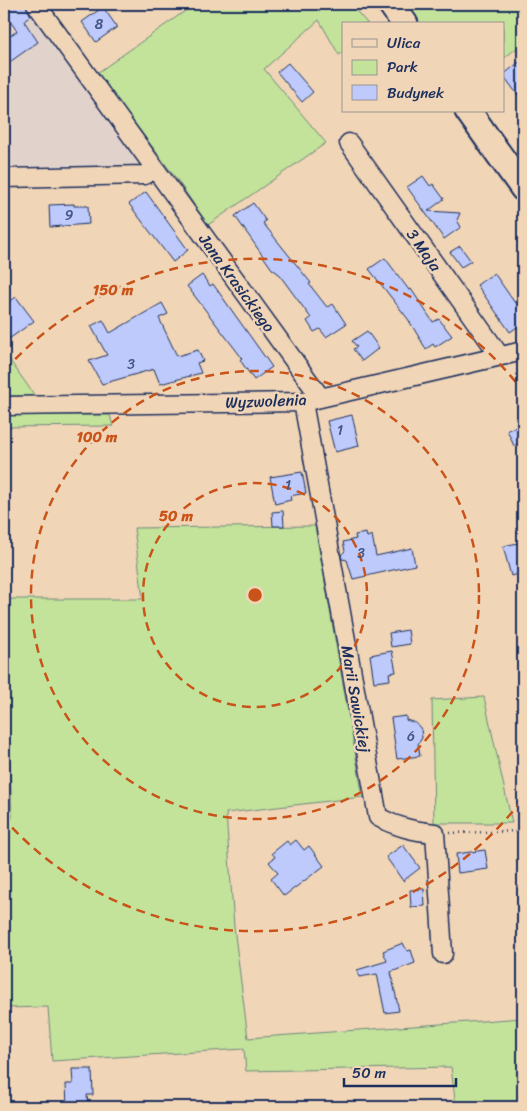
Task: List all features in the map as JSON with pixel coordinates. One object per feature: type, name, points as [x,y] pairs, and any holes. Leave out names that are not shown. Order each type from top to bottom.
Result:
[{"type":"main road","points":[[390,4],[404,22]]},
{"type":"main road","points":[[469,112],[523,188]]},
{"type":"street","name":"Jana Krasickiego","points":[[36,4],[321,398]]},
{"type":"street","name":"3 Maja","points":[[349,143],[500,356]]},
{"type":"street","points":[[4,178],[145,175],[154,168]]},
{"type":"street","name":"Wyzwolenia","points":[[4,406],[302,402],[523,351]]},
{"type":"street","name":"Marii Sawickiej","points":[[302,402],[378,817],[394,826],[414,831],[435,833]]},
{"type":"street","points":[[435,833],[443,954]]},
{"type":"path","points":[[435,833],[523,830]]},
{"type":"shaded area","points":[[4,4],[29,4],[142,157],[131,171],[4,174]]},
{"type":"green space","points":[[195,4],[350,4],[366,22],[342,22],[342,53],[339,55],[319,20],[264,69],[326,143],[208,225],[178,181],[97,73]]},
{"type":"green space","points":[[409,4],[523,4],[523,43],[504,58],[504,22],[416,22],[405,7]]},
{"type":"green space","points":[[4,352],[35,396],[4,396]]},
{"type":"green space","points":[[4,415],[110,415],[113,426],[4,427]]},
{"type":"green space","points":[[315,526],[363,797],[226,813],[234,927],[248,1038],[523,1018],[523,1107],[456,1107],[451,1067],[246,1071],[244,1049],[52,1061],[48,1007],[4,1008],[4,818],[12,818],[7,695],[4,695],[4,599],[143,599],[134,528]]},
{"type":"green space","points":[[484,697],[512,823],[434,823],[432,700]]},
{"type":"building","points":[[4,4],[25,4],[31,16],[24,21],[38,42],[4,66],[4,40],[17,31],[4,13]]},
{"type":"building","points":[[103,7],[117,27],[96,42],[82,22]]},
{"type":"building","points":[[523,59],[523,102],[504,76],[504,74]]},
{"type":"building","points":[[288,63],[313,92],[302,102],[277,72]]},
{"type":"building","points":[[423,176],[430,186],[433,184],[444,199],[428,211],[460,213],[457,220],[461,227],[444,239],[407,187]]},
{"type":"building","points":[[146,192],[188,250],[173,262],[129,204]]},
{"type":"building","points":[[253,203],[266,221],[263,223],[311,283],[309,284],[327,307],[333,304],[346,324],[326,337],[320,329],[314,332],[307,321],[311,318],[278,273],[272,269],[235,216]]},
{"type":"building","points":[[74,204],[74,206],[88,206],[89,224],[50,227],[49,205]]},
{"type":"building","points":[[460,246],[471,261],[461,267],[450,252]]},
{"type":"building","points":[[385,258],[409,290],[411,289],[433,322],[439,319],[452,336],[435,347],[433,344],[426,349],[408,319],[369,269]]},
{"type":"building","points":[[494,273],[515,303],[523,297],[523,323],[510,332],[477,285]]},
{"type":"building","points":[[202,275],[210,286],[213,284],[272,367],[254,380],[240,360],[242,358],[187,286]]},
{"type":"building","points":[[16,297],[34,321],[9,339],[4,331],[4,306]]},
{"type":"building","points":[[162,303],[168,314],[159,318],[177,356],[198,350],[203,361],[197,363],[201,373],[160,384],[154,369],[102,384],[89,361],[107,355],[91,326],[103,320],[110,333]]},
{"type":"building","points":[[367,331],[379,348],[362,361],[353,349],[357,347],[352,341]]},
{"type":"building","points":[[352,415],[359,446],[335,452],[327,421]]},
{"type":"building","points":[[523,425],[523,440],[514,446],[507,430]]},
{"type":"building","points":[[302,472],[306,493],[290,496],[291,500],[275,504],[270,477]]},
{"type":"building","points":[[283,511],[284,526],[273,526],[272,512]]},
{"type":"building","points":[[366,533],[367,537],[372,535],[376,556],[412,548],[415,565],[353,579],[347,560],[342,559],[341,555],[345,551],[343,542],[356,539],[355,535]]},
{"type":"building","points":[[523,542],[523,573],[511,576],[503,546]]},
{"type":"building","points":[[408,630],[410,644],[391,647],[389,633]]},
{"type":"building","points":[[392,651],[396,672],[389,673],[390,680],[374,682],[370,655]]},
{"type":"building","points":[[406,716],[406,720],[416,723],[421,729],[422,738],[418,744],[420,756],[397,759],[391,718]]},
{"type":"building","points":[[296,840],[304,850],[309,846],[324,866],[284,896],[271,879],[278,873],[269,862],[275,857],[272,853],[287,841],[290,845]]},
{"type":"building","points":[[403,845],[420,868],[403,881],[386,857]]},
{"type":"building","points":[[485,850],[488,869],[458,873],[456,854]]},
{"type":"building","points":[[424,889],[425,906],[411,907],[410,890]]},
{"type":"building","points":[[403,943],[407,951],[411,950],[415,963],[391,972],[399,1011],[385,1013],[377,974],[359,977],[357,970],[387,961],[383,951]]},
{"type":"building","points":[[72,1069],[92,1069],[93,1095],[87,1095],[88,1106],[67,1107],[66,1084],[73,1084]]}]
